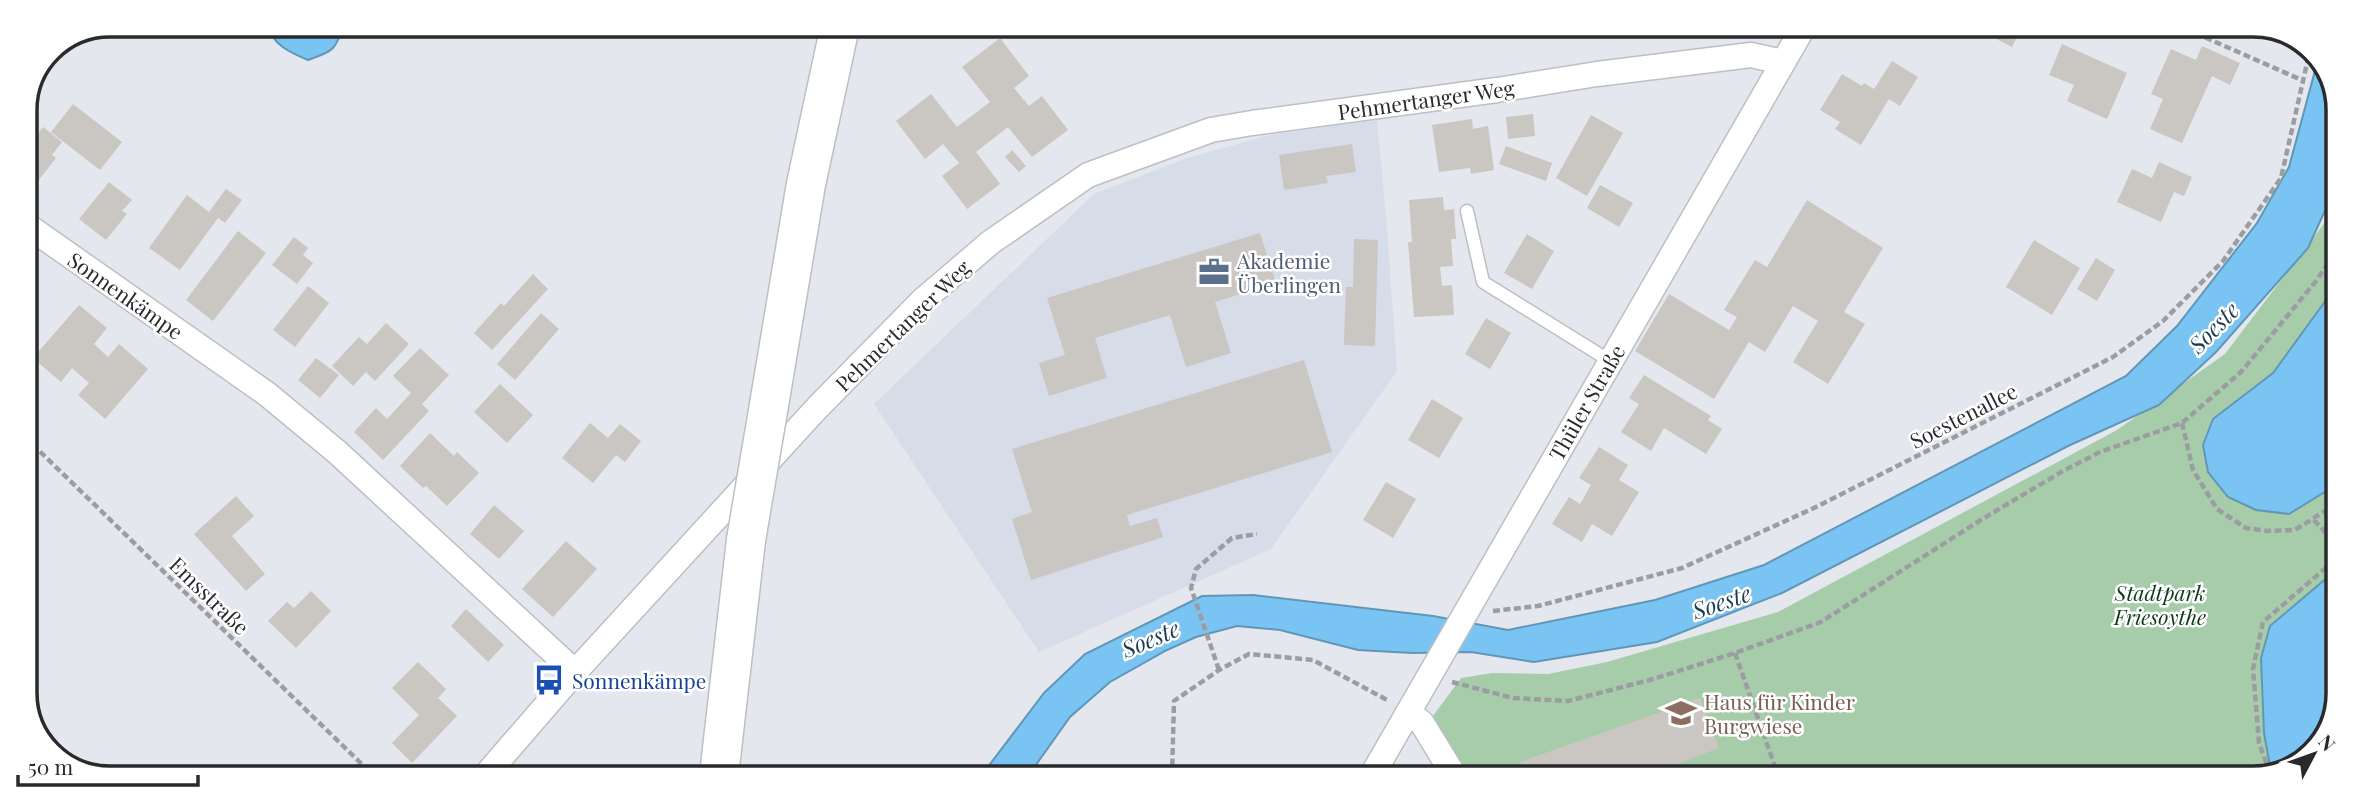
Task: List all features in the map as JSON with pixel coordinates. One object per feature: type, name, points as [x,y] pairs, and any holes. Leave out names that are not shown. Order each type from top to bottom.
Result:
[{"type":"highway","points":[[720,766],[746,540],[807,184],[838,37]]},
{"type":"street","name":"Thüler Straße","points":[[1377,766],[1408,712],[1439,673],[1465,611],[1798,37]]},
{"type":"street","name":"Pehmertanger Weg","points":[[494,766],[575,671],[817,408],[923,300],[991,242],[1088,175],[1211,130],[1597,74],[1751,55],[1783,62]]},
{"type":"street","name":"Sonnenkämpe","points":[[37,232],[267,394],[337,452],[575,671]]},
{"type":"street","points":[[1408,712],[1422,723],[1448,766]]},
{"type":"lane","points":[[1467,211],[1483,282],[1610,361]]},
{"type":"path","points":[[2204,37],[2304,81]]},
{"type":"path","name":"Soestenallee","points":[[1465,611],[1488,612],[1538,606],[1682,568],[1814,508],[2113,357],[2163,321],[2223,261],[2281,178],[2308,61]]},
{"type":"path","points":[[1439,673],[1513,698],[1568,701],[1650,680],[1821,622],[1995,511],[2099,452],[2182,422],[2241,372],[2326,266]]},
{"type":"path","points":[[2182,422],[2193,470],[2217,509],[2246,528],[2267,531],[2295,530],[2326,511]]},
{"type":"path","name":"Emsstraße","points":[[37,449],[364,766]]},
{"type":"path","points":[[2314,520],[2326,533]]},
{"type":"path","points":[[1219,670],[1191,588],[1196,569],[1232,538],[1257,534]]},
{"type":"path","points":[[2267,765],[2259,743],[2253,669],[2263,622],[2326,568]]},
{"type":"path","points":[[1735,653],[1776,766]]},
{"type":"path","points":[[1172,766],[1174,701],[1219,670],[1249,654],[1313,660],[1408,712]]},
{"type":"shaded area","points":[[1377,120],[1397,371],[1271,549],[1039,652],[874,404],[1094,194],[1187,158],[1270,135]]},
{"type":"green space","name":"Stadtpark Friesoythe","points":[[2326,221],[2325,708],[2321,719],[2279,719],[2279,761],[2253,766],[1462,766],[1433,716],[1461,678],[1492,673],[1548,674],[1607,662],[1778,612],[2117,430],[2225,354]]},
{"type":"water","points":[[339,37],[332,49],[308,60],[289,51],[273,38]]},
{"type":"water","name":"Soeste","points":[[2315,71],[2321,82],[2326,105],[2326,208],[2308,248],[2216,352],[2159,405],[2068,446],[1782,593],[1657,642],[1534,662],[1471,652],[1358,650],[1280,630],[1237,626],[1196,637],[1110,682],[1070,717],[1035,766],[989,766],[1044,693],[1085,654],[1202,596],[1253,595],[1433,616],[1508,630],[1655,600],[1764,565],[2126,376],[2177,326],[2257,223],[2289,167]]},
{"type":"water","points":[[2326,300],[2326,491],[2289,514],[2256,510],[2228,497],[2208,472],[2203,445],[2213,419],[2273,373]]},
{"type":"water","points":[[2326,579],[2325,708],[2321,719],[2279,719],[2279,761],[2270,764],[2264,733],[2261,658],[2270,626]]},
{"type":"building","points":[[1993,37],[2017,37],[2012,47]]},
{"type":"building","points":[[1000,38],[1029,76],[1014,88],[1029,106],[1042,96],[1068,130],[1032,157],[1008,127],[976,152],[1000,184],[967,209],[942,176],[959,163],[943,144],[925,159],[896,121],[931,94],[957,127],[990,102],[962,67]]},
{"type":"building","points":[[2062,44],[2127,73],[2107,119],[2067,101],[2074,85],[2049,75]]},
{"type":"building","points":[[2202,46],[2240,63],[2230,85],[2212,76],[2182,143],[2150,129],[2163,99],[2151,94],[2171,49],[2196,60]]},
{"type":"building","points":[[1892,61],[1918,77],[1900,106],[1889,99],[1861,145],[1835,129],[1840,122],[1820,110],[1842,74],[1862,86],[1864,83],[1874,89]]},
{"type":"building","points":[[73,104],[122,142],[100,170],[51,132]]},
{"type":"building","points":[[1533,114],[1535,136],[1508,139],[1506,117]]},
{"type":"building","points":[[1591,115],[1623,133],[1587,196],[1556,178]]},
{"type":"building","points":[[1472,119],[1473,129],[1488,126],[1494,170],[1471,174],[1470,168],[1439,172],[1432,125]]},
{"type":"building","points":[[43,127],[62,142],[52,155],[56,158],[37,182],[37,135]]},
{"type":"building","points":[[1352,144],[1356,172],[1326,176],[1328,183],[1284,190],[1279,155]]},
{"type":"building","points":[[1506,146],[1552,163],[1546,181],[1499,164]]},
{"type":"building","points":[[1012,150],[1026,166],[1019,172],[1005,157]]},
{"type":"building","points":[[2159,162],[2192,177],[2184,196],[2174,192],[2161,222],[2117,202],[2132,169],[2152,178]]},
{"type":"building","points":[[109,182],[132,200],[122,211],[127,214],[106,240],[79,219]]},
{"type":"building","points":[[1600,185],[1633,203],[1619,227],[1587,208]]},
{"type":"building","points":[[226,189],[242,200],[225,223],[218,218],[180,270],[149,248],[187,195],[209,212]]},
{"type":"building","points":[[1443,197],[1444,210],[1454,209],[1456,239],[1451,239],[1453,266],[1440,267],[1442,286],[1452,285],[1454,315],[1414,317],[1408,242],[1412,242],[1409,200]]},
{"type":"building","points":[[1807,200],[1883,248],[1844,312],[1865,324],[1828,384],[1793,362],[1818,321],[1793,306],[1765,352],[1749,342],[1714,399],[1635,351],[1669,294],[1729,330],[1737,317],[1724,310],[1755,260],[1767,267]]},
{"type":"building","points":[[238,231],[266,253],[213,321],[186,300]]},
{"type":"building","points":[[1260,233],[1276,283],[1215,302],[1231,353],[1186,367],[1170,315],[1095,338],[1107,378],[1049,396],[1039,363],[1065,355],[1047,298]]},
{"type":"building","points":[[1527,234],[1554,251],[1532,289],[1504,273]]},
{"type":"building","points":[[294,237],[308,248],[303,255],[313,263],[297,284],[272,265]]},
{"type":"building","points":[[1354,239],[1378,240],[1375,346],[1344,345],[1346,287],[1353,287]]},
{"type":"building","points":[[2034,240],[2080,268],[2052,315],[2006,287]]},
{"type":"building","points":[[2096,258],[2115,270],[2097,301],[2077,289]]},
{"type":"building","points":[[533,274],[548,289],[492,350],[474,333],[501,303],[504,306]]},
{"type":"building","points":[[308,286],[329,303],[295,347],[273,330]]},
{"type":"building","points":[[79,305],[107,328],[94,344],[108,357],[119,344],[148,369],[105,419],[78,395],[89,383],[72,368],[61,382],[37,361],[37,353]]},
{"type":"building","points":[[541,313],[559,329],[515,380],[497,364]]},
{"type":"building","points":[[1486,318],[1511,333],[1490,369],[1465,354]]},
{"type":"building","points":[[386,323],[409,344],[375,381],[366,372],[353,386],[332,366],[359,337],[367,344]]},
{"type":"building","points":[[420,348],[449,375],[422,404],[429,411],[383,460],[354,432],[376,408],[387,419],[411,393],[393,376]]},
{"type":"building","points":[[316,358],[339,375],[320,398],[298,380]]},
{"type":"building","points":[[1304,360],[1332,452],[1127,515],[1130,526],[1157,518],[1163,537],[1031,580],[1012,519],[1032,512],[1012,449]]},
{"type":"building","points":[[1644,375],[1711,416],[1708,420],[1722,429],[1706,454],[1664,428],[1651,451],[1621,432],[1639,404],[1629,398]]},
{"type":"building","points":[[500,384],[533,415],[507,443],[474,412]]},
{"type":"building","points":[[1432,399],[1463,418],[1439,458],[1408,440]]},
{"type":"building","points":[[590,423],[608,438],[620,424],[641,441],[625,462],[616,455],[593,483],[562,458]]},
{"type":"building","points":[[430,433],[454,456],[457,452],[479,473],[447,506],[400,466]]},
{"type":"building","points":[[1599,447],[1628,465],[1619,480],[1639,492],[1612,536],[1592,524],[1582,542],[1552,524],[1569,497],[1580,504],[1591,485],[1579,478]]},
{"type":"building","points":[[1386,482],[1416,499],[1393,538],[1363,520]]},
{"type":"building","points":[[236,496],[254,516],[232,536],[265,574],[246,591],[194,534]]},
{"type":"building","points":[[494,505],[524,531],[499,559],[470,534]]},
{"type":"building","points":[[566,541],[597,569],[553,617],[522,589]]},
{"type":"building","points":[[311,591],[331,611],[296,648],[268,621],[287,602],[294,608]]},
{"type":"building","points":[[466,609],[504,645],[488,662],[451,626]]},
{"type":"building","points":[[418,662],[446,689],[438,698],[457,716],[412,763],[392,743],[419,715],[392,688]]},
{"type":"building","points":[[1700,698],[1719,748],[1672,766],[1522,766],[1520,762]]},
{"type":"place","name":"Akademie Überlingen","points":[[1214,272]]},
{"type":"place","name":"Sonnenkämpe","points":[[549,680]]},
{"type":"place","name":"Haus für Kinder Burgwiese","points":[[1681,713]]}]
